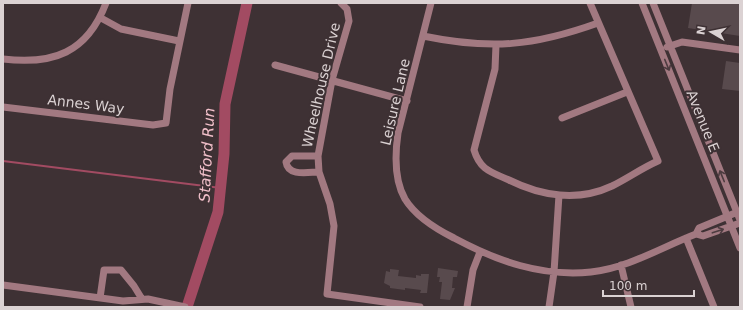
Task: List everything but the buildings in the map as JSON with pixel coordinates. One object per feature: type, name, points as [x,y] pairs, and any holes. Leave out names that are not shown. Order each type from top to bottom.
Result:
[{"type":"street","points":[[3,59],[24,62],[40,61],[55,57],[70,50],[95,28],[101,18],[106,3]]},
{"type":"street","points":[[101,18],[121,28],[179,41],[188,3]]},
{"type":"street","name":"Wheelhouse Drive","points":[[340,3],[347,9],[349,21],[332,80],[318,156],[319,172],[330,204],[334,226],[327,294],[420,307]]},
{"type":"street","name":"Leisure Lane","points":[[431,3],[396,150],[397,171],[405,198],[424,220],[437,229],[480,252],[512,264],[554,272],[591,272],[621,265],[696,234],[702,236],[740,223]]},
{"type":"street","points":[[496,45],[495,69],[474,150],[482,167],[526,188],[544,194],[559,195],[594,192],[628,178],[646,166],[658,161],[590,3]]},
{"type":"street","name":"Avenue E","points":[[642,3],[740,248]]},
{"type":"street","name":"Avenue E","points":[[653,3],[738,211],[740,220]]},
{"type":"street","points":[[423,36],[460,43],[496,45],[565,35],[598,23]]},
{"type":"street","name":"Annes Way","points":[[3,107],[153,125],[166,123],[170,89],[179,41]]},
{"type":"street","points":[[661,49],[682,42],[740,50]]},
{"type":"street","points":[[275,65],[407,101]]},
{"type":"street","points":[[562,118],[627,92]]},
{"type":"street","points":[[318,156],[292,156],[286,162],[290,171],[319,172]]},
{"type":"street","points":[[549,307],[554,272],[559,195]]},
{"type":"street","name":"Leisure Lane","points":[[696,234],[699,228],[738,211]]},
{"type":"street","points":[[686,238],[714,307]]},
{"type":"street","points":[[467,307],[473,270],[480,252]]},
{"type":"street","points":[[621,265],[631,307]]},
{"type":"street","points":[[100,298],[104,270],[121,270],[142,299]]},
{"type":"street","points":[[3,285],[122,301],[148,299],[185,307]]},
{"type":"waterway","name":"Stafford Run","points":[[187,307],[218,212],[224,154],[225,104],[247,3]]},
{"type":"waterway","points":[[3,161],[221,188]]}]
